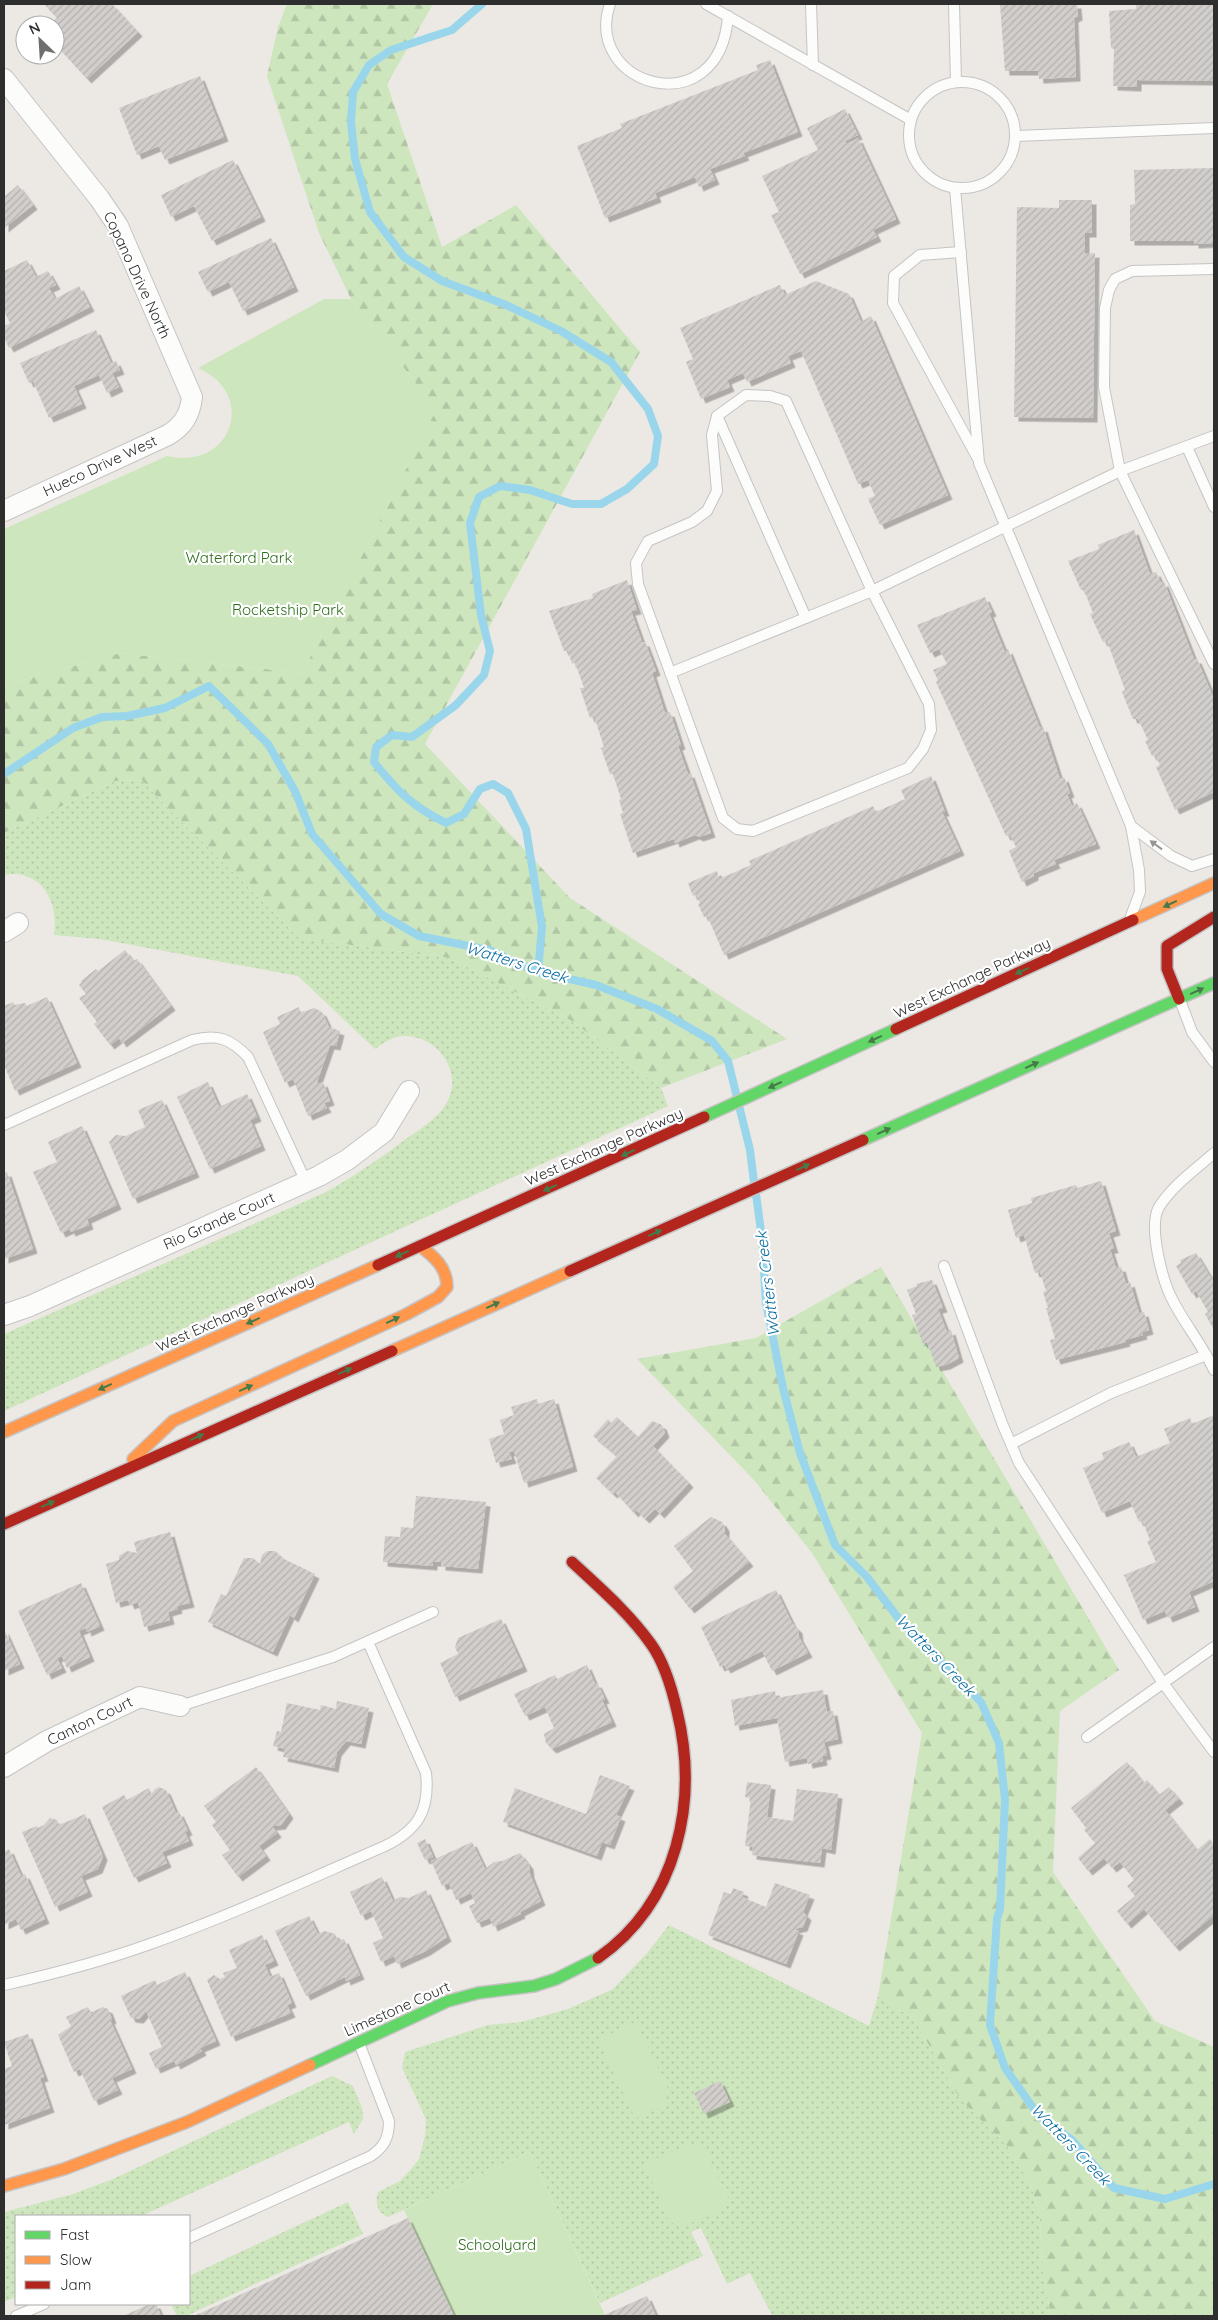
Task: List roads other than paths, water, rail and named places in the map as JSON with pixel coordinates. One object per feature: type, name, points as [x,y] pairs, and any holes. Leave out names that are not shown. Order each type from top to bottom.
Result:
[{"type":"main road","name":"West Exchange Parkway","points":[[4,1432],[594,1168],[1214,883]]},
{"type":"main road","points":[[1179,999],[1167,969],[1167,946],[1214,917]]},
{"type":"main road","points":[[4,1524],[1214,983]]},
{"type":"main road","points":[[120,1472],[173,1420],[313,1358],[438,1297],[447,1287],[448,1276],[436,1258],[420,1246]]},
{"type":"main road","name":"Limestone Court","points":[[4,2186],[64,2169],[187,2122],[448,2001],[478,1993],[534,1986],[576,1972],[593,1962],[630,1931],[648,1909],[675,1855],[682,1829],[687,1776],[683,1734],[672,1688],[652,1645],[618,1605],[572,1562]]},
{"type":"street","name":"Copano Drive North","points":[[4,79],[99,198],[118,226],[192,397],[190,413]]},
{"type":"street","name":"Hueco Drive West","points":[[4,511],[168,435],[177,429],[190,413]]},
{"type":"street","name":"Rio Grande Court","points":[[4,1315],[38,1303],[306,1182],[347,1160],[384,1132],[409,1091]]},
{"type":"street","name":"Canton Court","points":[[4,1767],[47,1741],[140,1697],[180,1706]]},
{"type":"lane","points":[[610,4],[606,15],[607,36],[614,55],[628,70],[646,80],[666,84],[686,81],[704,71],[718,56],[726,37],[728,16]]},
{"type":"lane","points":[[706,4],[911,120]]},
{"type":"lane","points":[[811,4],[813,65]]},
{"type":"lane","points":[[954,4],[956,82]]},
{"type":"lane","points":[[956,82],[974,83],[991,90],[1004,102],[1012,118],[1015,136],[1012,154],[1002,170],[988,181],[972,187],[955,188],[939,184],[925,174],[914,160],[909,144],[911,120],[914,111],[924,97],[938,87],[956,82]]},
{"type":"lane","points":[[1015,136],[1214,128]]},
{"type":"lane","points":[[955,188],[979,460]]},
{"type":"lane","points":[[961,252],[920,254],[894,276],[893,303],[979,460],[1131,826],[1139,870],[1140,892],[1128,923]]},
{"type":"lane","points":[[1214,268],[1132,271],[1115,279],[1109,290],[1105,308],[1104,387],[1120,471],[1214,664]]},
{"type":"lane","points":[[746,395],[770,396],[786,401],[872,591],[929,704],[931,730],[923,749],[908,768],[753,831],[737,829],[724,818],[638,584],[636,563],[648,541],[692,522],[707,511],[717,491],[712,436],[717,416],[746,395]]},
{"type":"lane","points":[[717,416],[806,618]]},
{"type":"lane","points":[[670,673],[872,591],[1006,528],[1120,471],[1214,436]]},
{"type":"lane","points":[[1187,447],[1214,507]]},
{"type":"lane","points":[[1131,826],[1171,856],[1192,866],[1214,859]]},
{"type":"lane","points":[[1179,999],[1192,1032],[1214,1062]]},
{"type":"lane","points":[[4,1125],[192,1040],[207,1036],[223,1039],[237,1046],[248,1057],[306,1182]]},
{"type":"lane","points":[[1214,1153],[1176,1186],[1158,1209],[1155,1232],[1170,1296],[1214,1370]]},
{"type":"lane","points":[[944,1266],[1019,1463],[1163,1683],[1214,1752]]},
{"type":"lane","points":[[1011,1444],[1111,1394],[1206,1355]]},
{"type":"lane","points":[[180,1706],[300,1668],[368,1642],[433,1612]]},
{"type":"lane","points":[[4,1985],[49,1975],[148,1945],[220,1918],[402,1838],[415,1826],[424,1810],[428,1792],[426,1773],[368,1642]]},
{"type":"lane","points":[[1087,1736],[1214,1647]]},
{"type":"lane","points":[[190,2238],[379,2150],[386,2142],[389,2122],[358,2042]]},
{"type":"lane","points":[[16,2316],[42,2305]]},
{"type":"waterway","points":[[482,4],[452,30],[391,50],[369,65],[353,92],[351,122],[355,159],[370,212],[404,257],[442,281],[504,304],[561,331],[611,362],[648,409],[658,436],[654,464],[627,489],[601,504],[572,504],[530,490],[500,486],[479,497],[470,523],[481,615],[490,651],[484,675],[456,705],[412,737],[392,735],[376,747],[374,762],[390,782],[406,797],[424,811],[446,823],[464,814],[480,789],[493,784],[508,793],[526,829],[542,927],[538,972]]},
{"type":"waterway","name":"Watters Creek","points":[[4,774],[73,728],[102,717],[127,716],[165,708],[209,686],[268,744],[295,791],[312,834],[381,914],[419,936],[489,950],[538,972],[596,985],[657,1009],[712,1041],[728,1061],[750,1150],[754,1182]]},
{"type":"waterway","name":"Watters Creek","points":[[756,1194],[762,1239],[766,1303],[783,1388],[800,1453],[835,1545],[867,1577],[902,1623],[981,1702],[999,1743],[1005,1800],[1000,1910],[997,1918],[990,2025],[1005,2068],[1039,2116],[1072,2140],[1114,2188],[1165,2199],[1214,2184]]},
{"type":"park label","name":"Waterford Park","points":[[239,558]]},
{"type":"park label","name":"Rocketship Park","points":[[288,610]]},
{"type":"park label","name":"Schoolyard","points":[[497,2245]]}]
